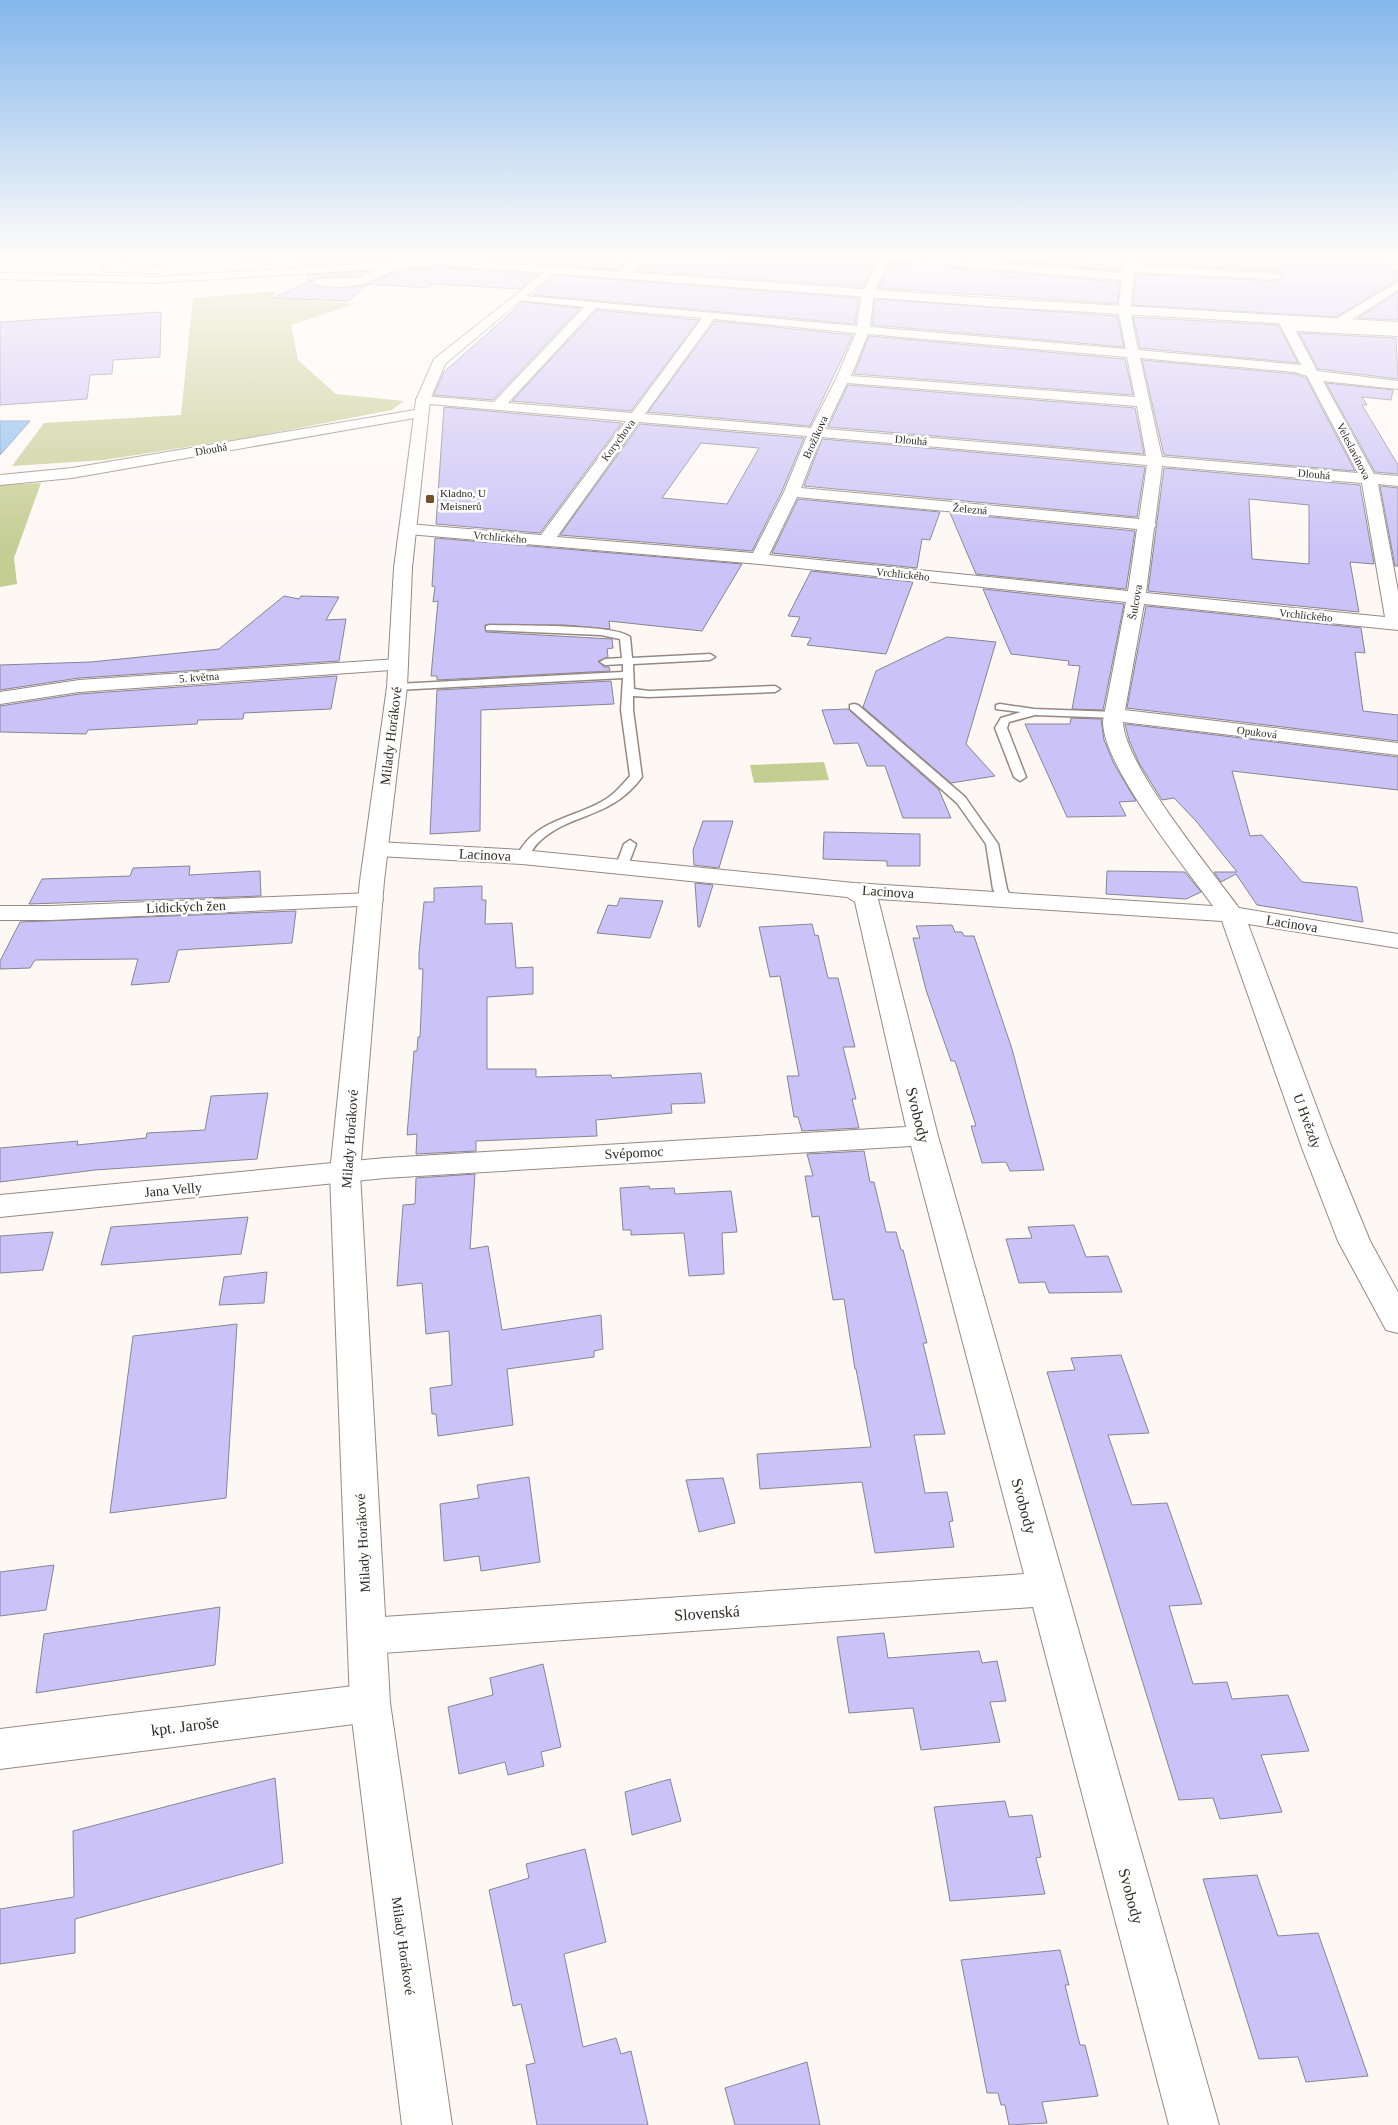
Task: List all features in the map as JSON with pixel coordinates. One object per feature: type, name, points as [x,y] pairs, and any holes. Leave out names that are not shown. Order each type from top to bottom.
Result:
[{"type":"street","name":"Milady Horákové","points":[[427,2125],[370,1703],[346,1173],[371,900],[397,676],[403,568],[422,406],[439,362],[446,356]]},
{"type":"street","points":[[498,406],[544,356]]},
{"type":"street","name":"Korychova","points":[[545,541],[680,356]]},
{"type":"street","name":"Brožíkova","points":[[759,559],[792,492],[816,432],[852,356]]},
{"type":"street","name":"Šulcova","points":[[1132,356],[1154,461],[1148,525],[1116,715],[1113,721],[1113,732],[1135,780],[1232,914]]},
{"type":"street","points":[[1157,356],[1296,368],[1330,378],[1398,385]]},
{"type":"street","name":"Veleslavínova","points":[[1303,356],[1369,479],[1397,623]]},
{"type":"street","points":[[843,379],[1142,402]]},
{"type":"street","name":"Dlouhá","points":[[0,480],[72,473],[422,406],[498,406],[1398,481]]},
{"type":"street","name":"Železná","points":[[792,492],[1148,525]]},
{"type":"street","name":"Vrchlického","points":[[408,529],[759,559],[1397,623]]},
{"type":"street","name":"5. května","points":[[0,698],[79,686],[397,676]]},
{"type":"street","name":"Opuková","points":[[1116,715],[1398,749]]},
{"type":"street","name":"Lacinova","points":[[378,849],[522,857],[854,890],[1232,914],[1398,941]]},
{"type":"street","name":"Svobody","points":[[854,890],[866,899],[923,1136],[1194,2125]]},
{"type":"street","name":"Lidických žen","points":[[0,913],[51,913],[371,900]]},
{"type":"street","name":"U Hvězdy","points":[[1232,914],[1317,1148],[1354,1241],[1398,1321]]},
{"type":"street","name":"Svépomoc","points":[[346,1173],[385,1168],[923,1136]]},
{"type":"street","name":"Jana Velly","points":[[0,1206],[346,1173]]},
{"type":"street","name":"Slovenská","points":[[368,1636],[1046,1589]]},
{"type":"street","name":"kpt. Jaroše","points":[[0,1749],[370,1703]]},
{"type":"lane","points":[[490,628],[601,632],[625,637],[629,660],[627,710],[636,778],[618,798],[547,830],[524,851],[522,857]]},
{"type":"lane","points":[[605,662],[710,657]]},
{"type":"lane","points":[[397,676],[629,675]]},
{"type":"lane","points":[[628,692],[648,694],[775,689]]},
{"type":"lane","points":[[854,707],[961,800],[992,844],[1000,889],[1005,900]]},
{"type":"lane","points":[[1000,707],[1035,712],[1116,715]]},
{"type":"lane","points":[[1020,777],[1001,728],[1005,720],[1035,712]]},
{"type":"lane","points":[[621,868],[630,844]]},
{"type":"green space","points":[[187,356],[297,356],[298,360],[336,394],[404,401],[392,410],[257,436],[104,460],[12,466],[44,423],[181,415]]},
{"type":"green space","points":[[41,483],[14,558],[17,584],[0,587],[0,485]]},
{"type":"green space","points":[[824,762],[829,780],[754,783],[750,765]]},
{"type":"water","points":[[0,421],[30,421],[0,455]]},
{"type":"building","points":[[0,356],[160,356],[113,360],[112,374],[90,375],[87,399],[0,405]]},
{"type":"building","points":[[462,356],[534,356],[493,400],[434,395],[444,372]]},
{"type":"building","points":[[554,356],[672,356],[631,411],[512,401]]},
{"type":"building","points":[[689,356],[843,356],[810,426],[648,412]]},
{"type":"building","points":[[861,356],[1093,356],[1125,359],[1133,395],[854,374]]},
{"type":"building","points":[[1226,356],[1294,356],[1298,363]]},
{"type":"building","points":[[1311,356],[1397,356],[1398,379],[1318,369]]},
{"type":"building","points":[[1142,360],[1295,374],[1306,378],[1355,471],[1164,455]]},
{"type":"building","points":[[1326,383],[1393,390],[1391,400],[1362,397],[1367,405],[1362,405],[1398,465],[1398,474],[1375,472]]},
{"type":"building","points":[[848,385],[1135,408],[1144,454],[828,427]]},
{"type":"building","points":[[444,407],[622,423],[540,533],[436,524]]},
{"type":"building","points":[[640,424],[804,438],[782,491],[752,551],[560,535]],"holes":[[[701,443],[759,448],[727,504],[662,498]]]},
{"type":"building","points":[[822,439],[1145,467],[1137,517],[804,486]]},
{"type":"building","points":[[1164,468],[1360,485],[1374,564],[1350,562],[1359,612],[1148,591]],"holes":[[[1249,499],[1309,505],[1309,564],[1252,559]]]},
{"type":"building","points":[[1380,486],[1398,488],[1398,566],[1395,566]]},
{"type":"building","points":[[798,499],[940,512],[930,540],[922,539],[917,568],[772,553]]},
{"type":"building","points":[[950,513],[1135,531],[1126,589],[976,574]]},
{"type":"building","points":[[435,538],[742,564],[702,631],[609,621],[610,629],[564,625],[485,625],[486,632],[612,639],[613,648],[607,649],[608,657],[598,661],[604,667],[609,667],[610,671],[437,680],[437,676],[431,676],[438,601],[433,602],[435,587],[432,586]]},
{"type":"building","points":[[811,571],[913,582],[886,654],[807,645],[811,638],[791,636],[800,617],[788,616]]},
{"type":"building","points":[[983,589],[1124,604],[1103,710],[1072,709],[1080,666],[1068,665],[1069,661],[1011,654]]},
{"type":"building","points":[[284,596],[299,599],[301,596],[339,597],[326,620],[346,619],[339,661],[79,678],[0,690],[0,665],[91,662],[219,649]]},
{"type":"building","points":[[1146,606],[1361,628],[1365,653],[1355,652],[1363,711],[1398,715],[1398,741],[1127,708]]},
{"type":"building","points":[[947,637],[996,642],[966,744],[995,776],[951,783],[863,707],[876,671]]},
{"type":"building","points":[[337,676],[331,709],[244,713],[243,719],[198,720],[197,724],[88,730],[86,734],[0,732],[0,706],[79,694]]},
{"type":"building","points":[[611,681],[614,704],[481,710],[480,831],[430,834],[437,690]]},
{"type":"building","points":[[848,709],[939,790],[951,818],[903,818],[885,766],[867,766],[858,743],[834,744],[822,710]]},
{"type":"building","points":[[1071,718],[1101,719],[1104,740],[1114,764],[1136,801],[1119,802],[1126,816],[1067,817],[1025,724],[1070,724]]},
{"type":"building","points":[[1125,724],[1398,757],[1398,790],[1232,771],[1250,836],[1262,835],[1302,882],[1357,887],[1363,922],[1257,905],[1236,874],[1221,882],[1214,872],[1237,872],[1196,821],[1174,798],[1162,800],[1139,763],[1129,740]]},
{"type":"building","points":[[703,821],[733,821],[719,868],[694,865],[693,850]]},
{"type":"building","points":[[824,832],[920,834],[920,866],[887,866],[887,861],[823,859]]},
{"type":"building","points":[[190,866],[189,875],[260,871],[261,896],[29,904],[42,879],[130,876],[133,868]]},
{"type":"building","points":[[1107,871],[1185,872],[1201,892],[1186,899],[1106,894]]},
{"type":"building","points":[[695,883],[713,885],[700,927],[698,927]]},
{"type":"building","points":[[482,886],[482,900],[486,900],[485,924],[512,923],[516,968],[533,967],[533,994],[487,997],[487,1069],[536,1069],[536,1077],[611,1075],[612,1078],[701,1073],[705,1103],[671,1104],[672,1113],[596,1120],[597,1136],[476,1141],[476,1151],[416,1154],[417,1134],[407,1135],[414,1051],[417,1051],[418,1037],[420,1037],[423,969],[419,969],[419,953],[424,902],[434,902],[434,888]]},
{"type":"building","points":[[620,898],[663,901],[650,938],[597,933],[608,905],[617,906]]},
{"type":"building","points":[[296,911],[292,943],[178,950],[169,982],[131,985],[138,959],[35,960],[30,968],[0,969],[0,961],[20,922]]},
{"type":"building","points":[[812,924],[815,936],[818,935],[828,978],[838,978],[855,1047],[843,1047],[856,1099],[852,1099],[859,1128],[802,1131],[798,1117],[794,1117],[787,1076],[799,1076],[780,976],[770,977],[759,927]]},
{"type":"building","points":[[952,925],[955,932],[962,932],[964,936],[974,936],[1012,1049],[1044,1170],[1010,1171],[1006,1162],[982,1163],[971,1126],[976,1126],[955,1061],[951,1061],[926,990],[913,938],[920,938],[916,926]]},
{"type":"building","points":[[268,1093],[257,1159],[95,1170],[0,1182],[0,1148],[78,1141],[77,1145],[146,1138],[147,1133],[205,1130],[211,1096]]},
{"type":"building","points":[[864,1151],[870,1182],[874,1182],[886,1232],[896,1232],[901,1250],[903,1250],[927,1343],[923,1343],[945,1434],[914,1435],[925,1493],[947,1492],[953,1521],[949,1522],[954,1547],[875,1553],[862,1482],[760,1489],[757,1454],[871,1447],[855,1369],[844,1299],[833,1300],[819,1216],[812,1217],[805,1176],[813,1176],[807,1154]]},
{"type":"building","points":[[475,1174],[470,1249],[488,1246],[502,1330],[601,1315],[603,1349],[594,1351],[594,1357],[507,1369],[513,1425],[438,1436],[436,1414],[432,1414],[430,1388],[452,1385],[449,1331],[426,1334],[422,1283],[397,1286],[403,1205],[415,1204],[416,1178]]},
{"type":"building","points":[[649,1186],[650,1189],[674,1188],[675,1194],[731,1191],[737,1232],[722,1233],[724,1274],[689,1276],[684,1233],[631,1235],[631,1230],[623,1230],[620,1188]]},
{"type":"building","points":[[248,1217],[241,1254],[101,1265],[111,1227]]},
{"type":"building","points":[[1074,1225],[1086,1257],[1108,1256],[1122,1292],[1049,1293],[1045,1282],[1019,1283],[1006,1239],[1032,1238],[1028,1227]]},
{"type":"building","points":[[53,1232],[43,1270],[0,1273],[0,1236]]},
{"type":"building","points":[[267,1272],[264,1303],[219,1305],[224,1277]]},
{"type":"building","points":[[237,1324],[226,1498],[110,1513],[133,1336]]},
{"type":"building","points":[[1121,1355],[1149,1433],[1108,1435],[1132,1505],[1167,1503],[1202,1604],[1169,1606],[1193,1684],[1227,1682],[1232,1699],[1288,1695],[1309,1751],[1261,1755],[1282,1812],[1220,1819],[1213,1798],[1179,1800],[1047,1372],[1075,1370],[1071,1358]]},
{"type":"building","points":[[529,1477],[540,1562],[481,1571],[479,1556],[444,1561],[440,1504],[479,1498],[477,1485]]},
{"type":"building","points":[[723,1478],[735,1523],[699,1532],[686,1480]]},
{"type":"building","points":[[54,1565],[46,1610],[0,1616],[0,1572]]},
{"type":"building","points":[[220,1607],[215,1665],[36,1693],[44,1634]]},
{"type":"building","points":[[884,1633],[888,1658],[979,1651],[982,1663],[997,1661],[1006,1701],[990,1702],[1000,1742],[921,1750],[913,1708],[849,1713],[837,1637]]},
{"type":"building","points":[[543,1664],[561,1747],[541,1752],[544,1766],[508,1775],[505,1762],[459,1774],[448,1707],[493,1695],[490,1678]]},
{"type":"building","points":[[275,1778],[283,1863],[75,1919],[75,1953],[0,1964],[0,1909],[74,1897],[73,1831]]},
{"type":"building","points":[[670,1779],[681,1821],[632,1835],[625,1792]]},
{"type":"building","points":[[1005,1801],[1009,1817],[1032,1815],[1041,1857],[1036,1858],[1045,1894],[950,1901],[934,1807]]},
{"type":"building","points":[[585,1849],[606,1942],[564,1954],[583,2047],[616,2038],[621,2054],[631,2051],[648,2125],[537,2125],[526,2065],[535,2063],[521,2004],[513,2006],[489,1890],[529,1878],[526,1864]]},
{"type":"building","points":[[1257,1875],[1278,1936],[1318,1933],[1368,2076],[1306,2082],[1298,2057],[1259,2059],[1203,1879]]},
{"type":"building","points":[[1060,1950],[1069,1985],[1065,1985],[1080,2045],[1085,2045],[1098,2096],[1042,2102],[1047,2123],[1009,2125],[1005,2105],[1001,2105],[998,2093],[987,2093],[961,1960]]},
{"type":"building","points":[[807,2062],[820,2125],[735,2125],[725,2088]]},
{"type":"place","name":"Kladno, U Meisnerů","points":[[430,499]]}]
